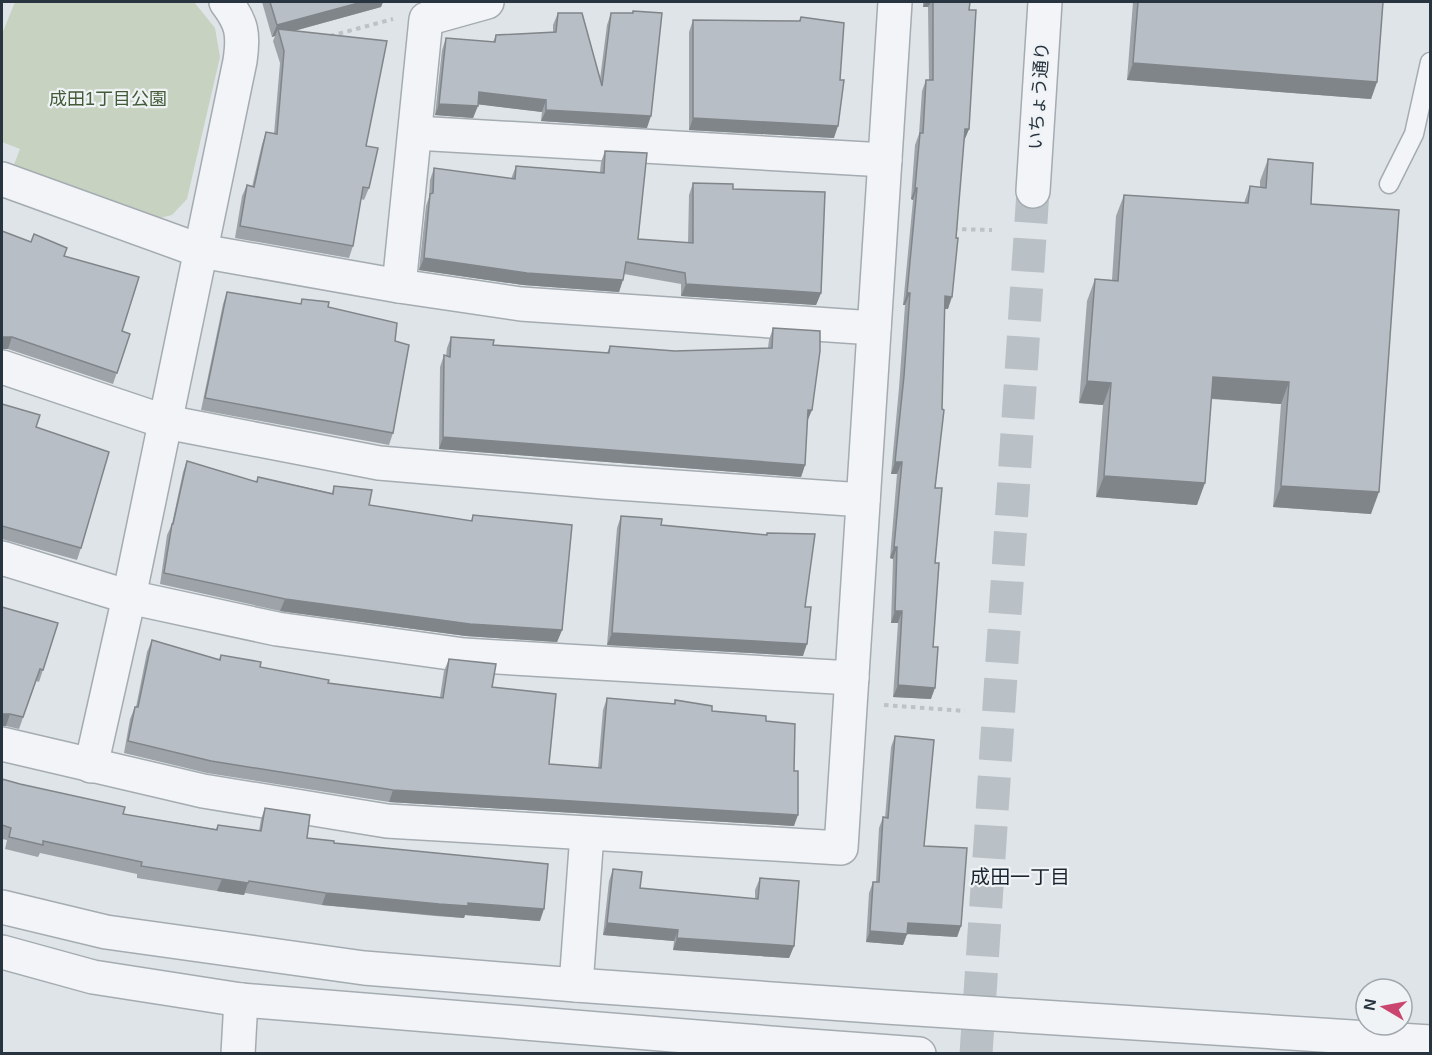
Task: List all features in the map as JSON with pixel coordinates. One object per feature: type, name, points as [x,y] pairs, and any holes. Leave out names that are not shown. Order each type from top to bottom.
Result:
[{"type":"street","points":[[91,766],[166,422],[243,40],[242,28],[226,2]]},
{"type":"street","points":[[399,286],[426,19],[487,2]]},
{"type":"street","points":[[2,744],[203,791],[387,821],[841,848],[895,2]]},
{"type":"street","name":"いちょう通り","points":[[1033,191],[1045,2]]},
{"type":"street","points":[[415,133],[885,160]]},
{"type":"street","points":[[2,179],[201,251],[399,286],[521,304],[874,328]]},
{"type":"street","points":[[2,367],[166,422],[378,463],[603,482],[863,500]]},
{"type":"street","points":[[2,558],[129,597],[277,629],[464,655],[851,690]]},
{"type":"street","points":[[576,986],[587,834]]},
{"type":"street","points":[[2,907],[105,932],[364,968],[576,986],[1431,1042]]},
{"type":"street","points":[[2,951],[93,976],[241,1000],[919,1053]]},
{"type":"street","points":[[238,1053],[241,1000]]},
{"type":"lane","points":[[1389,184],[1414,134],[1431,62]]},
{"type":"path","points":[[324,38],[403,16],[426,19]]},
{"type":"path","points":[[947,228],[992,230]]},
{"type":"path","points":[[851,690],[965,711]]},
{"type":"green space","name":"成田1丁目公園","points":[[15,2],[194,2],[215,28],[220,57],[187,199],[172,215],[160,218],[12,170],[20,149],[2,142],[2,34]]},
{"type":"building","points":[[270,2],[362,2],[277,25]]},
{"type":"building","points":[[933,2],[970,2],[969,10],[976,10],[969,129],[965,129],[952,297],[945,296],[942,409],[944,410],[935,488],[942,488],[935,563],[939,563],[933,647],[938,647],[935,688],[898,685],[902,611],[895,611],[897,547],[894,547],[902,462],[895,462],[904,376],[910,293],[907,293],[917,188],[915,188],[920,133],[923,133],[926,80],[933,80]]},
{"type":"building","points":[[1138,2],[1383,2],[1377,82],[1133,63]]},
{"type":"building","points":[[633,11],[662,13],[651,116],[546,110],[546,100],[479,92],[478,106],[439,104],[446,38],[495,42],[496,35],[556,32],[558,13],[582,13],[602,86],[611,13],[633,13]]},
{"type":"building","points":[[801,17],[844,23],[840,80],[844,80],[838,126],[693,118],[693,20],[800,21]]},
{"type":"building","points":[[278,29],[387,41],[366,146],[378,148],[369,188],[363,187],[353,246],[240,226],[247,185],[254,187],[266,132],[277,134],[284,51]]},
{"type":"building","points":[[605,151],[647,153],[638,239],[693,243],[693,183],[733,184],[733,189],[825,192],[821,293],[686,284],[685,273],[626,262],[623,280],[527,273],[424,258],[434,168],[515,179],[516,166],[604,173]]},
{"type":"building","points":[[1268,159],[1313,163],[1311,204],[1399,210],[1379,492],[1281,486],[1289,382],[1213,377],[1205,483],[1104,476],[1111,383],[1087,381],[1095,279],[1118,281],[1124,195],[1248,203],[1250,186],[1266,188]]},
{"type":"building","points":[[2,231],[31,242],[34,234],[67,248],[64,256],[139,277],[122,331],[130,334],[117,373],[12,337],[2,337]]},
{"type":"building","points":[[227,292],[301,304],[302,299],[329,302],[328,307],[397,323],[395,341],[409,345],[393,433],[205,398]]},
{"type":"building","points":[[773,328],[820,331],[820,351],[812,410],[808,410],[805,465],[443,437],[444,355],[450,357],[451,337],[494,340],[493,345],[609,353],[610,346],[675,351],[772,348]]},
{"type":"building","points":[[2,404],[40,415],[36,427],[109,452],[81,548],[2,526]]},
{"type":"building","points":[[187,461],[257,482],[258,477],[333,494],[334,486],[372,490],[369,505],[472,521],[473,515],[572,525],[562,630],[470,624],[285,599],[164,573],[172,524]]},
{"type":"building","points":[[621,516],[662,519],[661,525],[767,535],[767,533],[815,534],[805,607],[811,607],[807,644],[612,633]]},
{"type":"building","points":[[2,607],[58,623],[43,670],[40,669],[23,717],[2,714]]},
{"type":"building","points":[[152,640],[220,660],[221,655],[261,662],[260,667],[329,680],[328,683],[443,698],[449,659],[496,664],[492,687],[556,694],[549,764],[601,768],[607,698],[675,704],[675,700],[712,706],[712,711],[766,716],[766,721],[795,724],[794,771],[798,771],[798,815],[393,790],[211,761],[128,741],[135,707],[138,707]]},
{"type":"building","points":[[895,736],[934,740],[924,846],[967,848],[961,926],[908,923],[907,934],[870,931],[873,882],[879,882],[883,817],[888,818]]},
{"type":"building","points":[[2,779],[125,807],[123,814],[217,830],[218,825],[261,831],[265,808],[310,815],[307,838],[334,841],[334,843],[548,864],[544,909],[468,903],[468,906],[439,904],[326,893],[249,881],[248,883],[141,866],[142,862],[43,841],[43,845],[9,837],[11,828],[2,825]]},
{"type":"building","points":[[613,869],[642,872],[640,888],[758,899],[760,878],[799,881],[794,946],[677,938],[678,930],[607,923]]},
{"type":"tunnel","points":[[976,1054],[1033,191]]},
{"type":"district","name":"成田一丁目","points":[[1020,877]]}]
